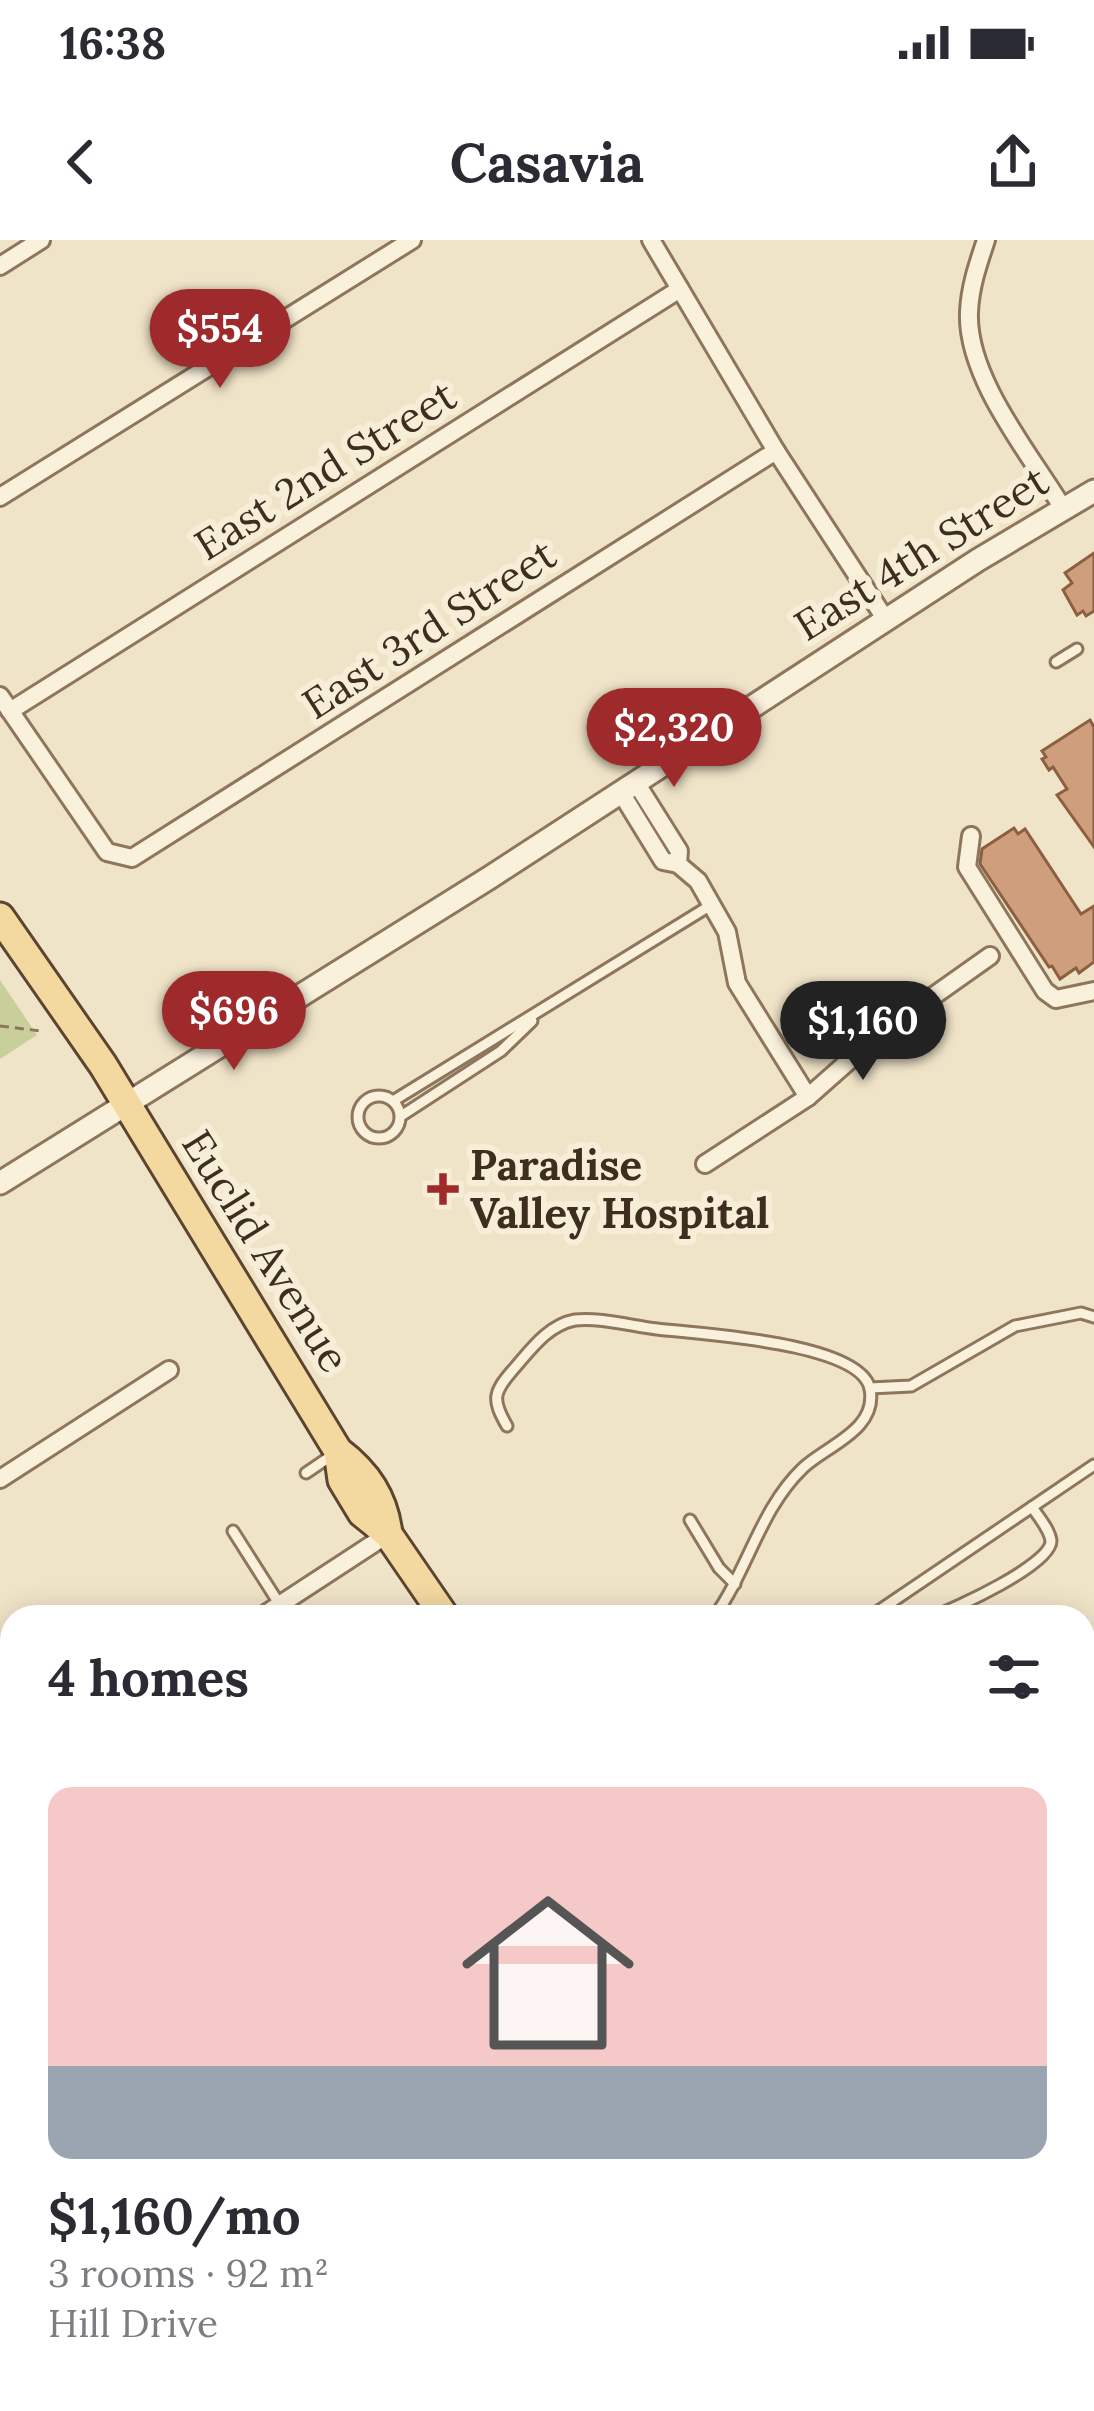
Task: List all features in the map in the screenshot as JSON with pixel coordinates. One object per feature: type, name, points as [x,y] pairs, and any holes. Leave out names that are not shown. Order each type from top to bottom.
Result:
[{"type":"main road","name":"Euclid Avenue","points":[[0,916],[127,1106],[338,1451],[361,1468],[380,1500],[388,1534],[437,1605]]},
{"type":"street","points":[[0,266],[41,240]]},
{"type":"street","points":[[0,496],[412,240]]},
{"type":"street","points":[[651,240],[776,451],[886,620]]},
{"type":"street","points":[[986,240],[974,275],[970,336],[987,386],[1064,510]]},
{"type":"street","name":"East 2nd Street","points":[[5,704],[680,289]]},
{"type":"street","name":"East 3rd Street","points":[[5,704],[107,851],[132,858],[776,451]]},
{"type":"street","name":"East 4th Street","points":[[0,1183],[1094,491]]},
{"type":"street","points":[[628,786],[663,861],[677,864],[698,881],[727,932],[737,983],[808,1096]]},
{"type":"street","points":[[971,836],[967,867],[1046,992],[1056,999],[1094,992]]},
{"type":"street","points":[[705,1164],[808,1096],[877,1036],[990,956]]},
{"type":"street","points":[[0,1479],[169,1370]]},
{"type":"street","points":[[280,1605],[388,1534]]},
{"type":"lane","points":[[1056,662],[1077,649]]},
{"type":"lane","points":[[393,1101],[711,905]]},
{"type":"lane","points":[[401,1116],[393,1101],[378,1096],[359,1109],[358,1124],[373,1138],[393,1133],[401,1116],[501,1051],[544,1011]]},
{"type":"lane","points":[[358,1085],[367,1100]]},
{"type":"lane","points":[[870,1388],[911,1386],[1015,1326],[1082,1313],[1094,1317]]},
{"type":"lane","points":[[507,1426],[494,1403],[495,1391],[542,1337],[577,1320],[771,1343],[822,1354],[860,1370],[870,1388],[866,1413],[854,1432],[805,1466],[775,1499],[722,1605]]},
{"type":"lane","points":[[306,1473],[338,1451]]},
{"type":"lane","points":[[891,1605],[1094,1465]]},
{"type":"lane","points":[[959,1605],[988,1592],[1045,1554],[1050,1535],[1032,1507]]},
{"type":"lane","points":[[689,1520],[718,1568],[735,1584]]},
{"type":"lane","points":[[233,1531],[280,1605]]},
{"type":"path","points":[[0,1026],[41,1031]]},
{"type":"green space","points":[[0,980],[37,1035],[0,1059]]},
{"type":"building","points":[[1094,553],[1094,611],[1077,615],[1063,590],[1072,583],[1065,573]]},
{"type":"building","points":[[1090,720],[1094,727],[1094,847],[1057,795],[1067,789],[1042,759],[1046,757],[1042,751]]},
{"type":"building","points":[[1014,828],[1018,834],[1025,829],[1081,914],[1094,906],[1094,962],[1079,973],[1076,968],[1060,979],[1049,967],[980,864],[982,849]]},
{"type":"place","name":"Paradise Valley Hospital","points":[[443,1189]]}]
